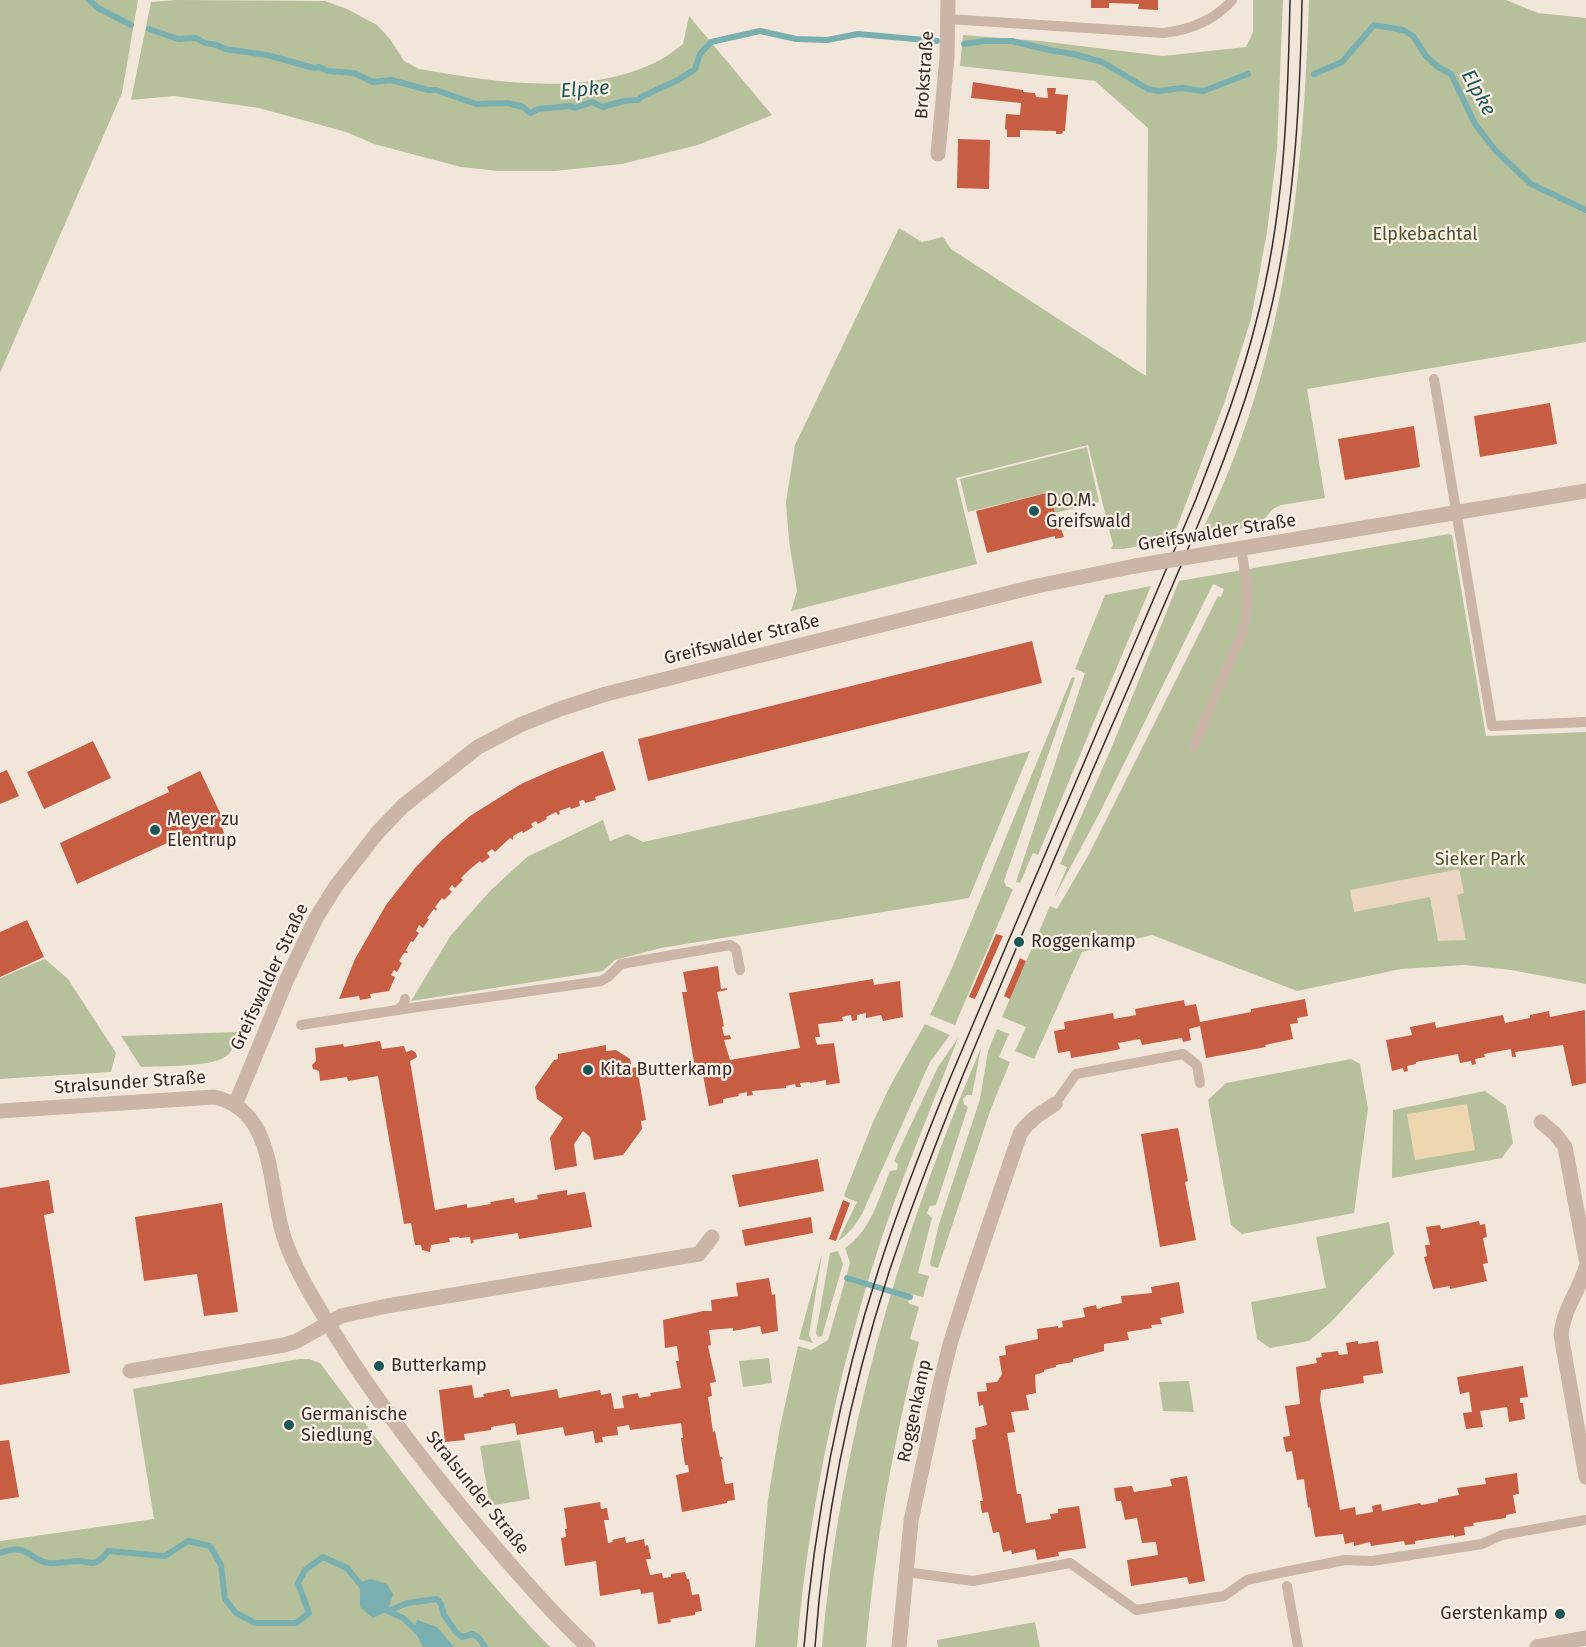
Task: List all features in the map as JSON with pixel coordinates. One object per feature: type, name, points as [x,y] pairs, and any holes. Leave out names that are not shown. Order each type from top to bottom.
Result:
[{"type":"street","name":"Brokstraße","points":[[938,153],[947,57],[948,0]]},
{"type":"street","name":"Greifswalder Straße","points":[[235,1105],[292,969],[316,918],[336,886],[378,832],[403,806],[478,747],[520,725],[606,694],[1037,586],[1135,566],[1586,491]]},
{"type":"street","name":"Stralsunder Straße","points":[[0,1112],[214,1097],[224,1099],[245,1112],[261,1135],[278,1219],[287,1246],[309,1292],[370,1391],[441,1483],[534,1592],[588,1647]]},
{"type":"street","name":"Roggenkamp","points":[[899,1647],[911,1521],[950,1344],[1020,1134],[1026,1124],[1055,1104]]},
{"type":"street","points":[[1541,1122],[1565,1147],[1586,1259]]},
{"type":"street","points":[[130,1371],[284,1345],[297,1341],[340,1316],[387,1306],[699,1254],[712,1237]]},
{"type":"street","points":[[1586,1267],[1563,1318],[1561,1335],[1586,1477]]},
{"type":"street","points":[[1537,1647],[1586,1638]]},
{"type":"lane","points":[[948,19],[1164,33],[1188,28],[1203,21],[1232,0]]},
{"type":"lane","points":[[1434,379],[1492,726],[1586,722]]},
{"type":"lane","points":[[1194,746],[1243,631],[1248,613],[1248,596],[1241,548]]},
{"type":"lane","points":[[301,1025],[601,981],[621,964],[730,945],[736,949],[740,970]]},
{"type":"lane","points":[[398,1010],[404,1004],[405,999]]},
{"type":"lane","name":"Roggenkamp","points":[[1055,1104],[1076,1074],[1183,1054],[1197,1065],[1200,1083]]},
{"type":"lane","points":[[906,1572],[974,1581],[1070,1563],[1136,1610],[1224,1596],[1246,1580],[1284,1572],[1345,1560],[1372,1561],[1482,1545],[1502,1535],[1586,1520]]},
{"type":"lane","points":[[1287,1586],[1298,1647]]},
{"type":"green space","points":[[0,0],[138,0],[122,93],[0,373]]},
{"type":"green space","points":[[176,0],[325,1],[347,9],[377,25],[390,39],[404,61],[419,69],[541,84],[602,79],[632,72],[660,60],[683,44],[689,16],[772,115],[698,145],[622,164],[554,171],[498,171],[461,167],[374,144],[346,132],[259,108],[174,96],[131,100],[151,2]]},
{"type":"green space","points":[[1253,0],[1283,0],[1277,149],[1267,232],[1251,319],[1225,401],[1172,540],[1111,549],[1113,545],[1088,445],[956,478],[977,564],[791,611],[797,591],[789,541],[786,502],[795,445],[899,228],[922,242],[943,237],[951,249],[1146,376],[1148,128],[1095,81],[960,66],[963,35],[1040,41],[1163,56],[1246,47],[1253,32]]},
{"type":"green space","name":"Elpkebachtal","points":[[1309,0],[1506,0],[1538,13],[1586,18],[1586,342],[1307,389],[1325,498],[1281,505],[1273,509],[1258,526],[1200,535],[1229,471],[1252,406],[1270,340],[1284,274],[1301,138]]},
{"type":"green space","points":[[1087,447],[1099,502],[1055,513],[1049,492],[968,512],[960,479]]},
{"type":"green space","name":"Sieker Park","points":[[1452,535],[1486,736],[1586,732],[1586,984],[1511,970],[1465,965],[1401,969],[1297,991],[1152,935],[1082,952],[1034,1059],[1015,1051],[1026,1027],[1002,1017],[1050,906],[1057,909],[1089,854],[1218,596],[1221,597],[1224,589],[1213,584],[1100,812],[1054,898],[1067,867],[1060,864],[1111,749],[1179,581]]},
{"type":"green space","points":[[1151,586],[1038,855],[1033,853],[1020,883],[1016,882],[1085,673],[1075,669],[1105,595]]},
{"type":"green space","points":[[1072,677],[1075,678],[1004,881],[1006,886],[1013,889],[955,1025],[930,1015],[952,968]]},
{"type":"green space","points":[[1030,751],[969,898],[661,948],[615,960],[603,971],[411,1001],[451,935],[491,890],[527,857],[603,820],[610,841],[628,834],[643,842],[816,804]]},
{"type":"green space","points":[[45,959],[68,979],[116,1053],[111,1072],[0,1079],[0,978]]},
{"type":"green space","points":[[925,1024],[950,1035],[930,1062],[862,1214],[852,1229],[838,1241],[857,1202],[844,1195],[873,1122],[890,1086]]},
{"type":"green space","points":[[997,1029],[1009,1034],[999,1057],[1010,1062],[990,1111],[938,1268],[931,1266],[930,1263],[939,1224],[980,1099],[988,1051]]},
{"type":"green space","points":[[237,1032],[232,1050],[225,1057],[209,1063],[172,1066],[141,1067],[121,1036]]},
{"type":"green space","points":[[958,1038],[902,1181],[858,1314],[824,1456],[808,1551],[797,1647],[755,1647],[768,1499],[780,1427],[798,1346],[811,1350],[828,1340],[850,1263],[845,1248],[854,1241],[867,1224],[890,1171],[897,1170],[898,1164],[894,1161],[938,1067]]},
{"type":"green space","points":[[981,1048],[972,1095],[967,1095],[963,1099],[964,1104],[968,1107],[936,1205],[930,1206],[927,1213],[932,1218],[918,1273],[929,1276],[923,1297],[911,1294],[908,1303],[919,1307],[910,1339],[919,1342],[886,1494],[874,1570],[866,1647],[822,1647],[843,1493],[878,1341],[899,1266],[924,1193]]},
{"type":"green space","points":[[1351,1059],[1360,1064],[1368,1108],[1354,1213],[1242,1234],[1231,1225],[1208,1100],[1226,1083]]},
{"type":"green space","points":[[1485,1091],[1506,1106],[1513,1143],[1502,1158],[1392,1178],[1393,1110]]},
{"type":"green space","points":[[1389,1222],[1394,1254],[1331,1322],[1309,1341],[1270,1348],[1257,1339],[1251,1302],[1326,1288],[1316,1237]]},
{"type":"green space","points":[[838,1251],[843,1264],[822,1336],[818,1337],[816,1333],[830,1253]]},
{"type":"green space","points":[[822,1254],[809,1335],[813,1343],[799,1339]]},
{"type":"green space","points":[[769,1358],[772,1383],[743,1387],[739,1361]]},
{"type":"green space","points":[[309,1359],[320,1363],[402,1473],[459,1544],[550,1647],[0,1647],[0,1541],[154,1519],[133,1389]]},
{"type":"green space","points":[[1189,1381],[1194,1412],[1163,1411],[1159,1382]]},
{"type":"green space","points":[[520,1440],[530,1499],[490,1506],[480,1446]]},
{"type":"green space","points":[[1035,1622],[1040,1647],[938,1647],[937,1640]]},
{"type":"sand","points":[[1467,1104],[1475,1150],[1415,1160],[1407,1114]]},
{"type":"shaded area","points":[[1459,869],[1464,893],[1457,895],[1466,940],[1438,941],[1430,897],[1354,912],[1350,890]]},
{"type":"water","points":[[371,1579],[387,1584],[393,1594],[388,1611],[373,1618],[360,1607],[360,1582]]},
{"type":"water","points":[[417,1620],[437,1627],[454,1647],[423,1647],[414,1629]]},
{"type":"building","points":[[1091,0],[1158,0],[1158,10],[1138,9],[1139,4],[1109,3],[1109,8],[1091,8]]},
{"type":"building","points":[[973,82],[1023,90],[1023,92],[1035,93],[1036,97],[1048,98],[1047,88],[1056,88],[1055,94],[1068,95],[1065,131],[1062,134],[1056,134],[1056,131],[1020,130],[1020,137],[1007,137],[1006,114],[1020,115],[1021,103],[971,98]]},
{"type":"building","points":[[958,139],[990,140],[989,189],[957,188]]},
{"type":"building","points":[[1550,403],[1557,444],[1480,457],[1474,416]]},
{"type":"building","points":[[1414,426],[1420,467],[1345,480],[1338,439]]},
{"type":"building","points":[[1050,492],[1059,530],[1061,529],[1064,537],[1055,539],[1055,536],[987,553],[976,511]]},
{"type":"building","points":[[1032,641],[1042,683],[648,781],[638,739]]},
{"type":"building","points":[[93,741],[111,778],[44,809],[27,772]]},
{"type":"building","points":[[603,751],[616,790],[595,797],[596,800],[585,803],[584,800],[579,801],[580,806],[559,811],[558,815],[556,812],[538,824],[536,821],[531,824],[533,827],[513,836],[513,840],[510,838],[495,852],[492,849],[487,853],[490,857],[482,863],[480,861],[469,870],[455,888],[452,885],[449,889],[452,892],[444,900],[442,898],[435,907],[436,911],[434,909],[427,918],[429,919],[423,928],[419,925],[416,931],[419,933],[406,950],[408,953],[404,953],[399,961],[402,963],[397,972],[394,970],[391,975],[395,977],[389,991],[370,994],[371,998],[360,1000],[359,996],[339,999],[355,959],[386,905],[415,868],[442,840],[470,816],[521,784]]},
{"type":"building","points":[[7,770],[19,796],[0,804],[0,773]]},
{"type":"building","name":"Meyer zu Elentrup","points":[[200,771],[226,825],[222,827],[226,839],[214,845],[208,833],[190,841],[187,834],[77,884],[60,843],[169,792],[167,787]]},
{"type":"building","points":[[27,920],[44,957],[0,977],[0,932]]},
{"type":"building","points":[[996,934],[1003,936],[975,999],[969,997]]},
{"type":"building","points":[[1020,958],[1026,961],[1010,999],[1004,996]]},
{"type":"building","points":[[718,966],[721,989],[727,988],[727,990],[717,992],[724,1036],[730,1035],[731,1039],[724,1040],[730,1060],[800,1048],[789,993],[873,979],[874,985],[900,981],[903,1017],[883,1021],[881,1015],[866,1018],[866,1013],[857,1015],[857,1020],[852,1021],[851,1015],[842,1017],[843,1021],[818,1024],[820,1037],[815,1037],[817,1045],[834,1043],[840,1083],[826,1085],[826,1080],[800,1083],[801,1087],[796,1087],[795,1084],[786,1086],[786,1088],[752,1091],[753,1095],[747,1096],[747,1092],[738,1094],[739,1096],[723,1099],[723,1103],[709,1106],[703,1075],[708,1073],[707,1066],[695,1068],[682,992],[687,992],[683,972]]},
{"type":"building","points":[[1305,999],[1308,1016],[1297,1018],[1298,1023],[1290,1024],[1293,1039],[1265,1045],[1266,1047],[1206,1058],[1200,1026],[1189,1029],[1191,1040],[1183,1042],[1182,1038],[1142,1045],[1140,1039],[1118,1043],[1120,1049],[1071,1058],[1070,1051],[1058,1053],[1054,1031],[1065,1029],[1064,1022],[1113,1013],[1114,1019],[1136,1015],[1135,1009],[1184,1000],[1185,1006],[1196,1004],[1200,1022]]},
{"type":"building","points":[[1585,1010],[1586,1083],[1572,1086],[1563,1045],[1515,1052],[1516,1057],[1512,1057],[1511,1049],[1484,1054],[1485,1057],[1475,1059],[1476,1064],[1472,1065],[1471,1061],[1460,1063],[1458,1054],[1416,1062],[1416,1064],[1407,1066],[1408,1071],[1404,1072],[1403,1068],[1392,1071],[1386,1040],[1412,1035],[1410,1027],[1435,1022],[1436,1028],[1503,1015],[1505,1023],[1549,1011],[1550,1017]]},
{"type":"building","points":[[380,1041],[382,1049],[404,1046],[406,1052],[412,1050],[416,1053],[417,1057],[410,1061],[435,1210],[467,1204],[467,1208],[514,1198],[515,1203],[538,1199],[537,1195],[567,1190],[567,1195],[585,1192],[592,1227],[519,1239],[518,1233],[473,1240],[471,1244],[470,1237],[449,1238],[450,1242],[431,1245],[430,1252],[422,1250],[421,1245],[415,1245],[411,1223],[404,1224],[378,1076],[348,1081],[347,1077],[320,1081],[319,1071],[313,1069],[312,1065],[316,1061],[315,1048],[343,1044],[344,1047]]},
{"type":"building","points":[[606,1045],[606,1051],[616,1050],[630,1059],[632,1068],[637,1067],[646,1120],[641,1121],[642,1129],[623,1155],[594,1160],[590,1137],[583,1131],[574,1144],[577,1166],[555,1170],[550,1138],[563,1118],[537,1099],[535,1087],[554,1060],[558,1059],[558,1054]]},
{"type":"building","points":[[1178,1128],[1196,1240],[1160,1247],[1141,1134]]},
{"type":"building","points":[[818,1159],[824,1191],[739,1207],[732,1175]]},
{"type":"building","points":[[49,1180],[54,1213],[44,1215],[70,1373],[0,1385],[0,1188]]},
{"type":"building","points":[[843,1200],[850,1203],[836,1241],[829,1239]]},
{"type":"building","points":[[222,1203],[238,1312],[204,1316],[197,1274],[144,1281],[135,1217]]},
{"type":"building","points":[[811,1217],[813,1233],[745,1246],[742,1230]]},
{"type":"building","points":[[1479,1221],[1480,1225],[1485,1224],[1487,1237],[1483,1238],[1488,1263],[1483,1264],[1487,1281],[1450,1289],[1450,1286],[1433,1289],[1424,1257],[1427,1256],[1425,1245],[1430,1245],[1426,1227],[1440,1225],[1441,1229]]},
{"type":"building","points":[[769,1278],[772,1295],[775,1294],[778,1331],[762,1334],[760,1326],[733,1331],[733,1328],[709,1330],[711,1345],[708,1346],[716,1382],[710,1383],[712,1396],[708,1397],[713,1432],[715,1431],[720,1457],[723,1459],[721,1459],[725,1484],[733,1483],[735,1500],[682,1512],[676,1475],[689,1472],[688,1465],[685,1465],[681,1423],[630,1430],[629,1425],[617,1427],[618,1435],[602,1437],[603,1442],[595,1443],[593,1431],[565,1436],[563,1427],[517,1435],[515,1423],[464,1434],[465,1440],[445,1442],[439,1390],[472,1385],[474,1398],[509,1389],[511,1397],[557,1389],[559,1398],[600,1390],[601,1395],[611,1393],[614,1409],[624,1408],[622,1396],[638,1393],[639,1398],[651,1396],[650,1393],[681,1388],[676,1361],[679,1361],[677,1346],[665,1348],[663,1320],[712,1311],[711,1300],[738,1296],[736,1283]]},
{"type":"building","points":[[1179,1282],[1184,1313],[1160,1318],[1162,1324],[1127,1332],[1129,1340],[1104,1344],[1104,1351],[1073,1359],[1073,1362],[1056,1365],[1056,1367],[1035,1375],[1036,1393],[1026,1395],[1029,1410],[1011,1412],[1015,1432],[1007,1433],[1017,1494],[1021,1494],[1026,1523],[1051,1519],[1050,1514],[1058,1513],[1058,1509],[1079,1506],[1086,1548],[1058,1552],[1059,1556],[1037,1560],[1035,1549],[1012,1554],[1011,1550],[1003,1552],[999,1532],[993,1533],[988,1512],[982,1513],[980,1501],[983,1501],[972,1440],[976,1439],[975,1428],[987,1425],[983,1405],[979,1406],[977,1392],[987,1391],[986,1383],[997,1382],[1002,1374],[999,1356],[1006,1355],[1005,1346],[1038,1339],[1037,1329],[1063,1327],[1062,1321],[1085,1317],[1083,1308],[1096,1305],[1097,1309],[1122,1303],[1121,1296],[1152,1293],[1151,1287]]},
{"type":"building","points":[[1358,1341],[1358,1344],[1378,1341],[1383,1373],[1363,1376],[1364,1383],[1321,1390],[1320,1400],[1340,1510],[1355,1507],[1356,1515],[1373,1512],[1372,1506],[1381,1504],[1382,1511],[1420,1503],[1421,1505],[1438,1502],[1438,1499],[1459,1495],[1457,1488],[1486,1484],[1485,1478],[1517,1473],[1519,1494],[1513,1495],[1516,1513],[1506,1515],[1506,1518],[1473,1523],[1474,1526],[1464,1527],[1465,1535],[1415,1541],[1415,1544],[1405,1545],[1404,1541],[1371,1546],[1370,1542],[1354,1546],[1354,1542],[1345,1544],[1343,1534],[1315,1537],[1304,1479],[1297,1480],[1292,1451],[1286,1452],[1283,1437],[1290,1436],[1285,1406],[1300,1404],[1296,1367],[1317,1363],[1316,1358],[1322,1357],[1321,1353],[1338,1351],[1339,1355],[1348,1354],[1346,1343]]},
{"type":"building","points":[[1523,1366],[1528,1397],[1520,1398],[1520,1403],[1523,1403],[1525,1419],[1509,1422],[1507,1407],[1480,1411],[1483,1427],[1466,1429],[1463,1413],[1472,1412],[1469,1392],[1460,1394],[1457,1377]]},
{"type":"building","points":[[9,1440],[19,1497],[0,1500],[0,1441]]},
{"type":"building","points":[[1187,1476],[1205,1581],[1189,1584],[1187,1577],[1131,1586],[1127,1560],[1158,1555],[1156,1542],[1142,1543],[1137,1518],[1125,1520],[1121,1501],[1116,1501],[1114,1488],[1132,1486],[1134,1492],[1172,1486],[1170,1479]]},
{"type":"building","points":[[600,1502],[601,1509],[607,1508],[609,1520],[604,1520],[608,1543],[625,1537],[626,1543],[644,1539],[651,1559],[646,1559],[650,1575],[662,1573],[663,1578],[685,1572],[692,1595],[699,1594],[702,1611],[695,1612],[695,1615],[670,1619],[671,1622],[658,1624],[653,1592],[641,1594],[640,1589],[600,1596],[596,1561],[565,1566],[561,1538],[566,1537],[565,1529],[567,1529],[564,1508]]},
{"type":"waterway","name":"Elpke","points":[[89,0],[98,8],[131,25]]},
{"type":"waterway","name":"Elpke","points":[[1314,74],[1342,62],[1374,25],[1403,30],[1413,36],[1426,56],[1438,67],[1451,74],[1475,124],[1496,151],[1531,184],[1586,210]]},
{"type":"waterway","name":"Elpke","points":[[149,29],[178,39],[196,38],[225,49],[267,55],[328,71],[354,73],[373,82],[391,80],[436,90],[476,104],[508,103],[523,107],[530,113],[538,109],[570,106],[575,108],[592,102],[603,107],[638,100],[695,69],[700,54],[711,42],[760,31],[796,39],[827,40],[858,34],[937,41]]},
{"type":"waterway","name":"Elpke","points":[[964,44],[1012,41],[1073,54],[1102,62],[1148,89],[1158,91],[1182,88],[1203,91],[1248,74]]},
{"type":"waterway","points":[[847,1278],[910,1297]]},
{"type":"waterway","points":[[0,1553],[18,1550],[42,1562],[93,1563],[100,1560],[108,1551],[165,1556],[188,1541],[210,1546],[221,1565],[225,1599],[236,1613],[255,1623],[296,1623],[309,1613],[298,1583],[305,1570],[323,1557],[347,1568],[364,1589]]},
{"type":"waterway","points":[[381,1606],[388,1611],[407,1603],[437,1599],[444,1615],[456,1632],[462,1637],[473,1634],[485,1647]]},
{"type":"waterway","points":[[388,1611],[403,1618],[419,1633]]},
{"type":"tram line","points":[[804,1647],[814,1552],[831,1456],[852,1360],[887,1244],[951,1076],[1196,499],[1229,412],[1243,367],[1265,283],[1279,203],[1286,121],[1290,0]]},
{"type":"tram line","points":[[815,1647],[825,1552],[841,1457],[862,1364],[889,1272],[961,1080],[1205,507],[1254,371],[1267,325],[1284,245],[1294,163],[1302,0]]},
{"type":"place","name":"D.O.M. Greifswald","points":[[1034,511]]},
{"type":"place","name":"Meyer zu Elentrup","points":[[155,830]]},
{"type":"place","name":"Roggenkamp","points":[[1019,942]]},
{"type":"place","name":"Kita Butterkamp","points":[[588,1070]]},
{"type":"place","name":"Butterkamp","points":[[379,1366]]},
{"type":"place","name":"Germanische Siedlung","points":[[289,1425]]},
{"type":"place","name":"Gerstenkamp","points":[[1560,1614]]}]
